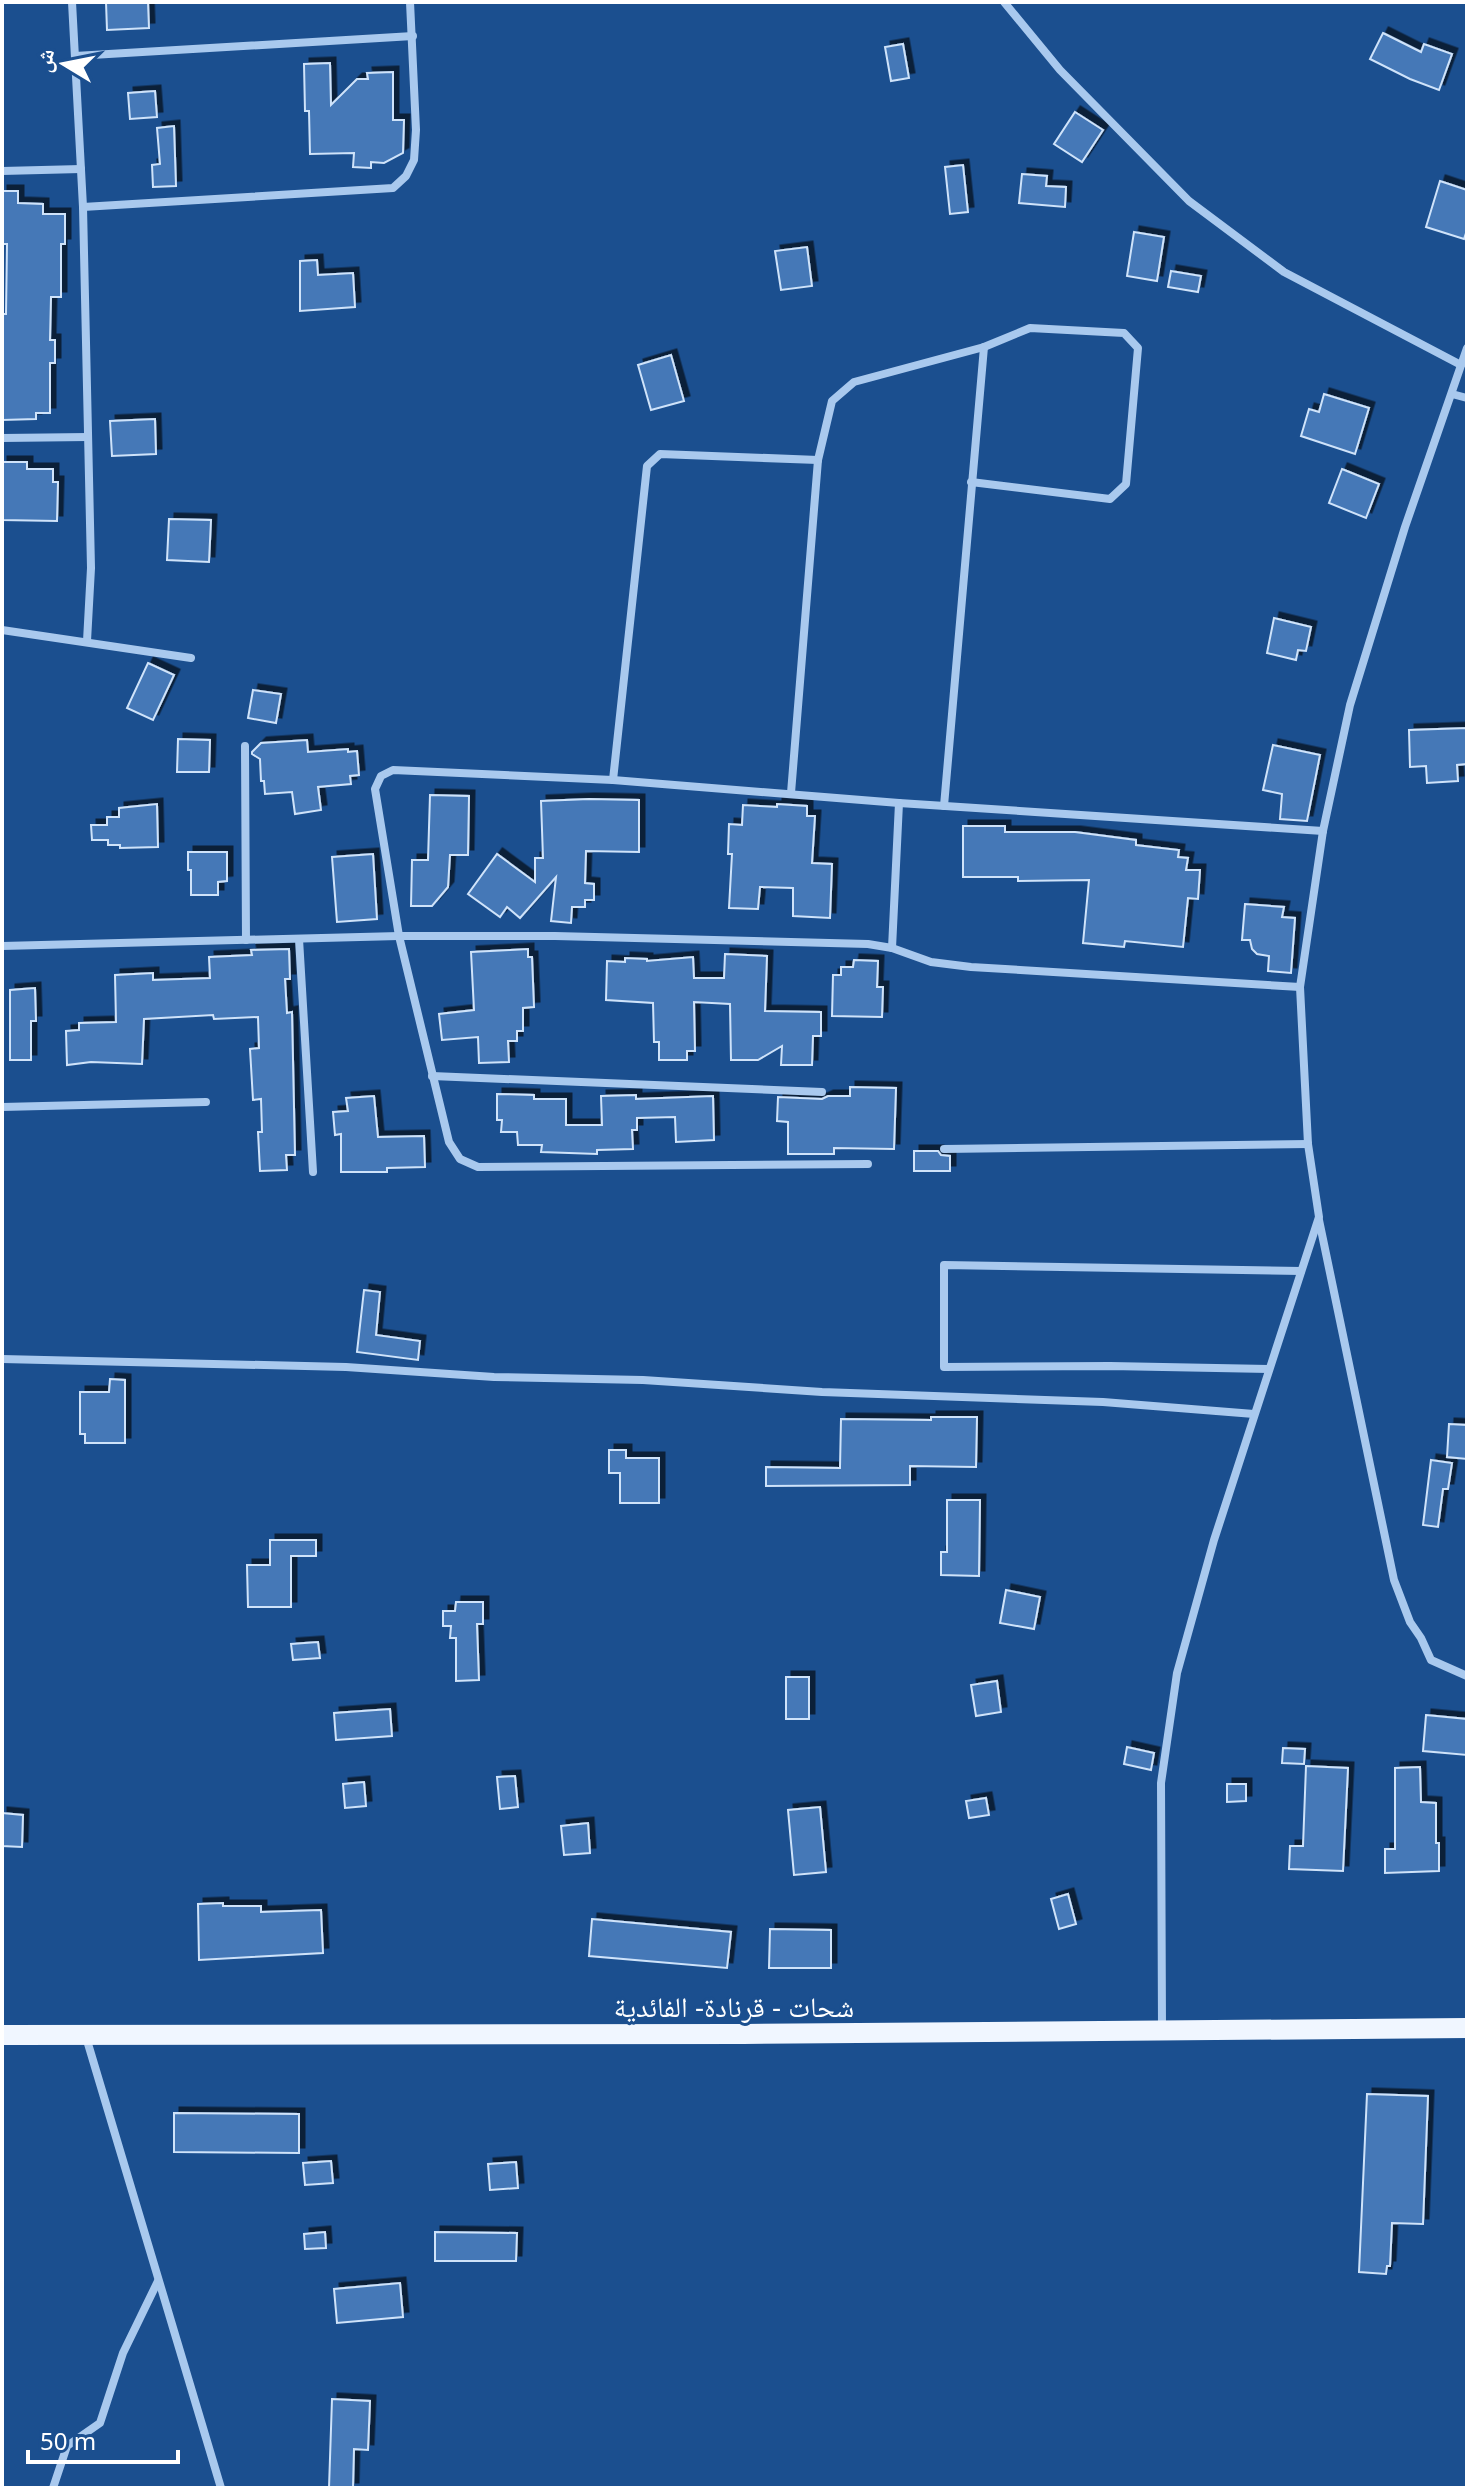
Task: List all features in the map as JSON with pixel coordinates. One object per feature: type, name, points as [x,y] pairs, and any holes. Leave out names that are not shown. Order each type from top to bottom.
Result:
[{"type":"main road","name":"شحات - قرنادة- الفائدية","points":[[2,2035],[743,2034],[1467,2028]]},
{"type":"street","points":[[72,2],[83,207],[91,568],[87,641]]},
{"type":"street","points":[[83,207],[393,188],[406,176],[414,160],[416,130],[410,2]]},
{"type":"street","points":[[1004,2],[1060,70],[1189,201],[1284,272],[1461,365]]},
{"type":"street","points":[[75,56],[413,36]]},
{"type":"street","points":[[2,171],[81,169]]},
{"type":"street","points":[[791,793],[818,460],[832,401],[854,382],[984,347],[1030,328],[1124,333],[1138,348],[1126,484],[1110,499],[971,482]]},
{"type":"street","points":[[944,806],[984,347]]},
{"type":"street","points":[[1467,348],[1405,527],[1350,705],[1323,831],[1300,987],[1308,1144],[1319,1217],[1394,1580],[1410,1622],[1431,1660],[1467,1676]]},
{"type":"street","points":[[1452,394],[1467,398]]},
{"type":"street","points":[[2,438],[88,437]]},
{"type":"street","points":[[613,780],[647,466],[660,454],[818,460]]},
{"type":"street","points":[[2,630],[191,658]]},
{"type":"street","points":[[245,746],[246,940]]},
{"type":"street","points":[[868,1164],[478,1167],[460,1159],[449,1142],[399,936],[375,789],[381,776],[393,770],[613,780],[899,803],[1323,831]]},
{"type":"street","points":[[892,948],[899,803]]},
{"type":"street","points":[[2,946],[399,936],[555,936],[868,944],[892,948],[931,962],[971,967],[1300,987]]},
{"type":"street","points":[[299,939],[313,1172]]},
{"type":"street","points":[[432,1076],[822,1092]]},
{"type":"street","points":[[2,1107],[206,1102]]},
{"type":"street","points":[[944,1149],[1308,1144]]},
{"type":"street","points":[[1162,2030],[1161,1783],[1175,1689],[1214,1540],[1319,1217]]},
{"type":"street","points":[[1269,1369],[944,1367],[944,1265],[1301,1271]]},
{"type":"street","points":[[2,1359],[346,1367],[494,1377],[643,1380],[822,1392],[1103,1402],[1254,1414]]},
{"type":"street","points":[[86,2035],[221,2488]]},
{"type":"street","points":[[53,2488],[67,2446],[100,2423],[123,2353],[158,2281]]},
{"type":"building","points":[[106,2],[148,2],[149,28],[107,30]]},
{"type":"building","points":[[1383,33],[1421,52],[1424,44],[1452,54],[1439,90],[1370,59]]},
{"type":"building","points":[[903,44],[909,78],[891,81],[885,47]]},
{"type":"building","points":[[330,63],[331,105],[357,79],[368,79],[367,73],[393,72],[393,120],[404,120],[403,153],[384,163],[371,162],[371,168],[353,167],[354,153],[310,154],[304,64]]},
{"type":"building","points":[[155,91],[157,117],[130,119],[128,93]]},
{"type":"building","points":[[1075,112],[1103,130],[1082,162],[1054,144]]},
{"type":"building","points":[[174,126],[176,186],[153,187],[152,165],[160,164],[157,128]]},
{"type":"building","points":[[963,165],[968,212],[950,214],[945,167]]},
{"type":"building","points":[[1022,174],[1047,176],[1046,186],[1066,187],[1065,207],[1019,203]]},
{"type":"building","points":[[1440,181],[1467,190],[1467,230],[1464,239],[1426,227]]},
{"type":"building","points":[[2,191],[18,191],[18,203],[43,204],[43,214],[65,214],[65,244],[61,244],[61,297],[51,297],[50,340],[55,340],[55,363],[50,363],[50,413],[36,413],[36,419],[2,420],[7,244],[2,244]]},
{"type":"building","points":[[1134,232],[1164,237],[1157,281],[1127,276]]},
{"type":"building","points":[[807,247],[812,286],[781,290],[775,251]]},
{"type":"building","points":[[317,260],[318,275],[353,273],[355,307],[300,311],[300,261]]},
{"type":"building","points":[[1171,271],[1201,276],[1198,292],[1168,287]]},
{"type":"building","points":[[671,355],[684,401],[651,410],[638,365]]},
{"type":"building","points":[[1324,394],[1369,408],[1355,454],[1301,436],[1309,409],[1319,412]]},
{"type":"building","points":[[155,419],[156,454],[112,456],[110,421]]},
{"type":"building","points":[[2,462],[27,462],[27,469],[53,469],[53,482],[58,482],[57,521],[2,520]]},
{"type":"building","points":[[1342,469],[1379,484],[1366,518],[1329,503]]},
{"type":"building","points":[[169,519],[211,520],[209,562],[167,560]]},
{"type":"building","points":[[1274,618],[1311,627],[1306,651],[1298,650],[1296,660],[1267,653]]},
{"type":"building","points":[[148,663],[174,675],[153,720],[127,708]]},
{"type":"building","points":[[253,690],[281,694],[276,723],[248,718]]},
{"type":"building","points":[[1467,728],[1467,764],[1457,765],[1458,781],[1427,783],[1426,766],[1410,767],[1409,730]]},
{"type":"building","points":[[178,739],[210,740],[209,772],[177,772]]},
{"type":"building","points":[[307,740],[308,752],[357,751],[359,775],[350,776],[351,784],[318,787],[321,810],[295,814],[292,792],[265,794],[260,759],[252,752],[261,743]]},
{"type":"building","points":[[1273,745],[1320,755],[1307,821],[1280,819],[1282,794],[1263,790]]},
{"type":"building","points":[[430,795],[469,796],[468,855],[450,855],[448,887],[432,906],[411,906],[412,860],[428,860]]},
{"type":"building","points":[[639,800],[639,852],[586,851],[585,883],[594,884],[594,900],[585,900],[585,907],[572,907],[571,923],[551,921],[556,877],[520,918],[507,907],[500,917],[468,894],[497,854],[535,882],[535,858],[543,858],[541,801]]},
{"type":"building","points":[[157,804],[158,847],[120,848],[120,845],[108,845],[108,840],[92,840],[91,825],[107,825],[107,817],[119,817],[119,808]]},
{"type":"building","points":[[777,804],[807,806],[807,816],[815,816],[812,863],[832,864],[830,918],[793,916],[793,888],[760,887],[758,909],[729,908],[732,854],[728,854],[729,824],[742,825],[743,805],[777,807]]},
{"type":"building","points":[[963,826],[1005,826],[1005,832],[1075,832],[1136,840],[1136,845],[1179,850],[1178,857],[1188,858],[1186,870],[1200,870],[1198,899],[1188,898],[1183,947],[1125,941],[1124,947],[1083,943],[1089,880],[1018,881],[1018,877],[963,877]]},
{"type":"building","points":[[188,852],[227,852],[227,881],[218,882],[218,895],[191,895]]},
{"type":"building","points":[[373,854],[377,919],[337,922],[332,857]]},
{"type":"building","points":[[1245,904],[1284,907],[1282,917],[1295,918],[1291,973],[1268,971],[1269,956],[1257,954],[1250,940],[1242,940]]},
{"type":"building","points":[[289,949],[290,979],[285,979],[287,1013],[292,1012],[295,1155],[286,1155],[287,1170],[260,1171],[258,1132],[262,1132],[261,1099],[253,1100],[250,1049],[259,1048],[258,1017],[214,1019],[213,1015],[144,1019],[142,1064],[91,1062],[67,1065],[66,1031],[79,1030],[79,1023],[116,1022],[115,975],[153,973],[153,980],[210,978],[209,957],[252,955],[251,950]]},
{"type":"building","points":[[528,949],[528,957],[532,957],[534,1007],[523,1008],[523,1031],[517,1031],[517,1041],[508,1041],[509,1062],[479,1063],[478,1037],[442,1040],[439,1014],[474,1010],[471,952]]},
{"type":"building","points":[[725,954],[767,956],[765,1011],[821,1012],[821,1036],[813,1036],[812,1065],[781,1065],[782,1046],[758,1060],[731,1060],[730,1004],[694,1002],[695,1051],[687,1051],[687,1060],[659,1060],[659,1042],[654,1042],[653,1003],[606,1000],[607,961],[693,957],[694,978],[724,978]]},
{"type":"building","points":[[854,960],[878,961],[877,987],[883,987],[882,1017],[832,1016],[833,975],[841,975],[841,967],[853,967]]},
{"type":"building","points":[[35,988],[36,1021],[31,1021],[31,1060],[10,1060],[10,990]]},
{"type":"building","points":[[850,1087],[896,1088],[894,1149],[834,1148],[834,1154],[788,1154],[788,1122],[777,1121],[778,1097],[822,1099],[850,1096]]},
{"type":"building","points":[[497,1094],[566,1099],[566,1125],[602,1125],[601,1096],[636,1095],[636,1099],[713,1096],[714,1140],[676,1142],[675,1117],[637,1118],[637,1130],[632,1130],[633,1149],[597,1150],[597,1154],[541,1152],[542,1145],[518,1145],[517,1132],[501,1132],[502,1120],[497,1120]]},
{"type":"building","points":[[374,1096],[378,1137],[424,1136],[425,1167],[387,1168],[387,1172],[341,1172],[341,1134],[335,1135],[333,1112],[348,1111],[346,1098]]},
{"type":"building","points":[[914,1151],[938,1151],[941,1155],[950,1156],[950,1171],[914,1171]]},
{"type":"building","points":[[364,1290],[380,1292],[376,1335],[420,1341],[418,1360],[357,1352]]},
{"type":"building","points":[[110,1379],[125,1380],[125,1443],[85,1443],[85,1434],[80,1434],[80,1392],[109,1392]]},
{"type":"building","points":[[931,1417],[977,1417],[976,1467],[910,1466],[910,1485],[766,1486],[766,1467],[840,1468],[841,1419],[931,1420]]},
{"type":"building","points":[[1449,1424],[1467,1425],[1467,1459],[1447,1457]]},
{"type":"building","points":[[609,1450],[626,1450],[626,1458],[659,1458],[659,1503],[620,1503],[620,1473],[609,1473]]},
{"type":"building","points":[[1431,1460],[1452,1463],[1448,1489],[1443,1489],[1438,1527],[1423,1525]]},
{"type":"building","points":[[947,1500],[980,1500],[979,1576],[941,1575],[941,1552],[947,1552]]},
{"type":"building","points":[[270,1540],[316,1540],[316,1556],[291,1556],[291,1607],[248,1607],[247,1565],[270,1565]]},
{"type":"building","points":[[1006,1590],[1040,1597],[1034,1629],[1000,1623]]},
{"type":"building","points":[[456,1602],[483,1602],[483,1624],[477,1624],[479,1680],[456,1681],[456,1638],[450,1638],[451,1626],[443,1626],[443,1611],[455,1611]]},
{"type":"building","points":[[318,1642],[320,1658],[293,1660],[291,1644]]},
{"type":"building","points":[[786,1677],[809,1677],[809,1719],[786,1719]]},
{"type":"building","points":[[997,1681],[1001,1712],[976,1716],[971,1685]]},
{"type":"building","points":[[390,1709],[392,1736],[336,1740],[334,1713]]},
{"type":"building","points":[[1426,1715],[1467,1719],[1467,1755],[1423,1751]]},
{"type":"building","points":[[1127,1747],[1154,1753],[1151,1770],[1124,1764]]},
{"type":"building","points":[[1283,1748],[1305,1749],[1304,1764],[1282,1763]]},
{"type":"building","points":[[1306,1766],[1348,1768],[1343,1871],[1289,1869],[1290,1846],[1303,1846]]},
{"type":"building","points":[[1420,1767],[1421,1802],[1436,1803],[1439,1871],[1385,1873],[1385,1849],[1395,1849],[1395,1768]]},
{"type":"building","points":[[515,1776],[518,1807],[500,1809],[497,1777]]},
{"type":"building","points":[[364,1782],[366,1806],[345,1808],[343,1784]]},
{"type":"building","points":[[1227,1784],[1246,1784],[1246,1801],[1227,1802]]},
{"type":"building","points":[[986,1798],[989,1815],[969,1818],[966,1801]]},
{"type":"building","points":[[820,1807],[826,1872],[794,1875],[788,1810]]},
{"type":"building","points":[[2,1813],[23,1815],[22,1847],[2,1846]]},
{"type":"building","points":[[588,1823],[590,1853],[564,1855],[561,1826]]},
{"type":"building","points":[[1068,1894],[1076,1924],[1059,1929],[1051,1899]]},
{"type":"building","points":[[223,1903],[223,1906],[261,1906],[261,1912],[321,1910],[323,1953],[199,1960],[198,1904]]},
{"type":"building","points":[[592,1919],[731,1932],[727,1968],[589,1956]]},
{"type":"building","points":[[770,1929],[831,1930],[831,1968],[769,1968]]},
{"type":"building","points":[[1367,2094],[1428,2096],[1423,2224],[1392,2223],[1390,2266],[1387,2266],[1386,2274],[1359,2272]]},
{"type":"building","points":[[174,2113],[299,2114],[299,2153],[174,2152]]},
{"type":"building","points":[[331,2161],[333,2183],[305,2185],[303,2163]]},
{"type":"building","points":[[516,2162],[518,2188],[490,2190],[488,2164]]},
{"type":"building","points":[[325,2232],[326,2248],[305,2249],[304,2234]]},
{"type":"building","points":[[435,2232],[517,2233],[516,2261],[435,2261]]},
{"type":"building","points":[[400,2283],[403,2317],[337,2323],[334,2289]]},
{"type":"building","points":[[332,2399],[370,2401],[368,2450],[354,2449],[353,2488],[329,2488]]}]
